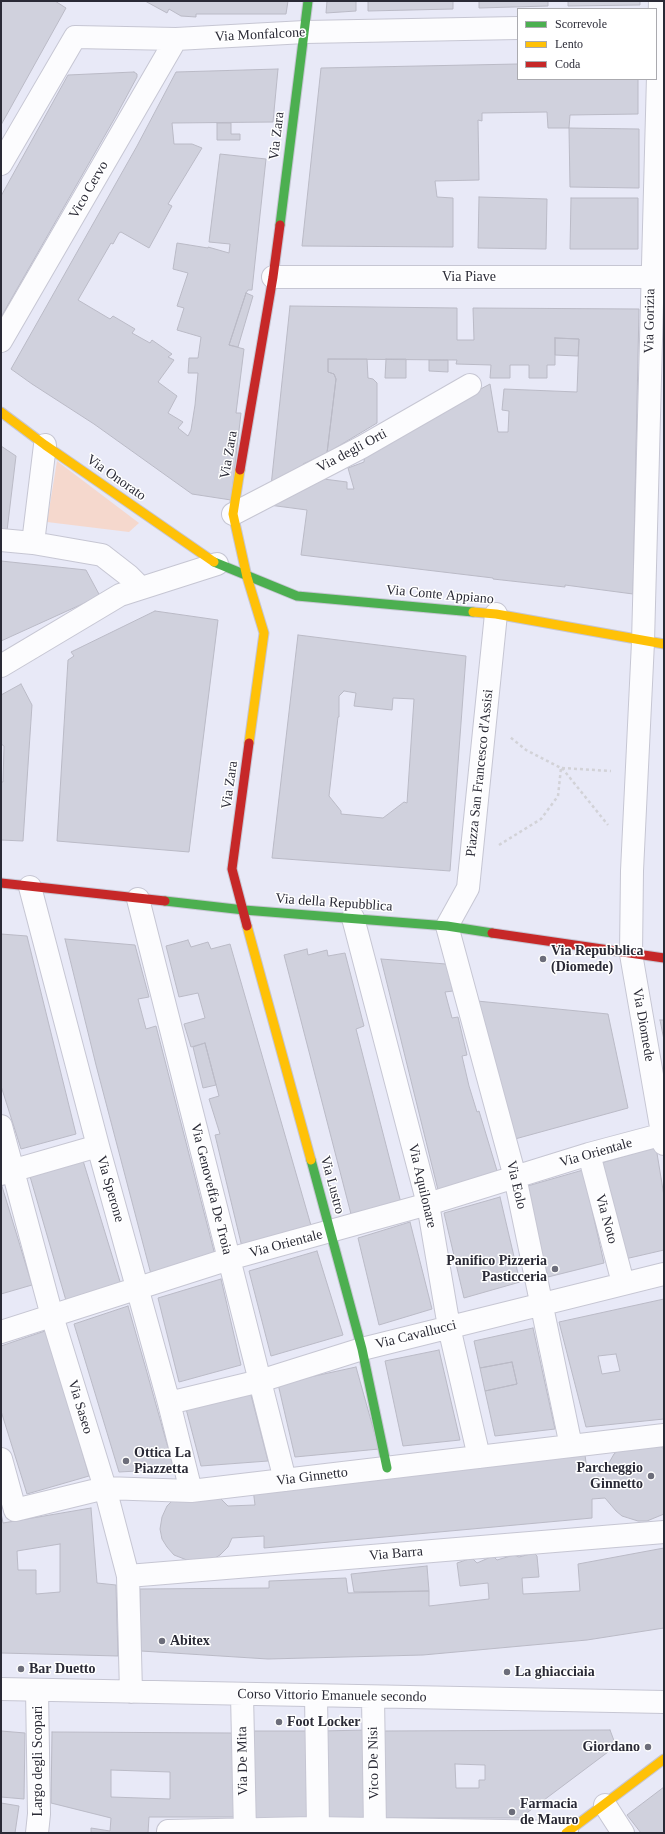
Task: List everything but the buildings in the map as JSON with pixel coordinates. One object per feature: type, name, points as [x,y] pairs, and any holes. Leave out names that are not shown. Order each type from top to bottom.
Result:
[{"type":"street","name":"Via Zara","points":[[244,910],[232,869],[264,633],[247,576],[233,514],[273,276],[308,1]]},
{"type":"street","name":"Via Gorizia","points":[[653,643],[660,1]]},
{"type":"street","name":"Via Monfalcone","points":[[1,164],[75,38],[176,39],[305,32],[517,28]]},
{"type":"street","name":"Vico Cervo","points":[[1,342],[176,39]]},
{"type":"street","name":"Via Piave","points":[[273,276],[658,277]]},
{"type":"street","name":"Via degli Orti","points":[[233,514],[362,446],[470,385]]},
{"type":"street","name":"Via Onorato","points":[[1,412],[45,445],[217,564]]},
{"type":"street","points":[[32,543],[45,445]]},
{"type":"street","points":[[1,540],[32,543],[102,555],[129,576],[141,588]]},
{"type":"street","name":"Via Conte Appiano","points":[[217,564],[297,596],[496,614],[653,643]]},
{"type":"street","points":[[1,666],[120,595],[217,564]]},
{"type":"street","name":"Piazza San Francesco d'Assisi","points":[[447,926],[468,888],[496,614]]},
{"type":"street","points":[[631,954],[632,871],[638,752],[653,643]]},
{"type":"street","name":"Via della Repubblica","points":[[1,883],[244,910],[447,926],[664,958]]},
{"type":"street","name":"Via Sperone","points":[[30,887],[98,1146],[169,1403],[191,1491]]},
{"type":"street","name":"Via Genoveffa De Troia","points":[[138,898],[285,1480]]},
{"type":"street","name":"Via Lustro","points":[[244,910],[362,1349],[387,1468]]},
{"type":"street","name":"Via Aquilonare","points":[[353,918],[428,1204],[450,1327],[479,1457]]},
{"type":"street","name":"Via Eolo","points":[[447,926],[515,1177],[540,1304],[571,1446]]},
{"type":"street","name":"Via Diomede","points":[[631,954],[663,1138]]},
{"type":"street","name":"Via Saseo","points":[[1,1126],[7,1172],[105,1488],[128,1576],[131,1692]]},
{"type":"street","name":"Via Orientale","points":[[1,1332],[229,1259],[428,1204],[589,1154],[663,1138]]},
{"type":"street","points":[[7,1172],[98,1146]]},
{"type":"street","name":"Via Noto","points":[[589,1154],[623,1284]]},
{"type":"street","name":"Via Cavallucci","points":[[169,1403],[260,1381],[362,1349],[664,1274]]},
{"type":"street","name":"Via Ginnetto","points":[[1,1459],[15,1510],[105,1488],[191,1491],[664,1435]]},
{"type":"street","name":"Via Barra","points":[[128,1576],[664,1532]]},
{"type":"street","name":"Corso Vittorio Emanuele secondo","points":[[1,1689],[664,1702]]},
{"type":"street","name":"Largo degli Scopari","points":[[37,1690],[38,1824]]},
{"type":"street","name":"Via De Mita","points":[[242,1694],[245,1831]]},
{"type":"street","points":[[315,1829],[316,1696]]},
{"type":"street","name":"Vico De Nisi","points":[[373,1697],[375,1829]]},
{"type":"street","points":[[168,1831],[375,1829],[566,1833],[664,1759]]},
{"type":"street","points":[[605,1805],[623,1833]]},
{"type":"path","points":[[488,704],[500,729],[526,750],[562,768],[593,771],[618,771],[638,752]]},
{"type":"path","points":[[562,768],[607,823],[610,830]]},
{"type":"path","points":[[471,862],[540,818],[558,796],[562,768]]},
{"type":"shaded area","points":[[57,461],[139,523],[129,532],[47,522]]},
{"type":"traffic: fast","points":[[280,225],[308,1]]},
{"type":"traffic: fast","points":[[214,562],[297,596],[473,612]]},
{"type":"traffic: fast","points":[[165,901],[244,910],[447,926],[492,933]]},
{"type":"traffic: fast","points":[[311,1160],[362,1349],[387,1468]]},
{"type":"traffic: slow","points":[[1,412],[45,445],[214,562]]},
{"type":"traffic: slow","points":[[240,470],[233,514],[247,577],[264,633],[249,743]]},
{"type":"traffic: slow","points":[[473,612],[496,614],[664,644]]},
{"type":"traffic: slow","points":[[247,926],[311,1160]]},
{"type":"traffic: slow","points":[[566,1833],[664,1759]]},
{"type":"traffic: jam","points":[[240,470],[273,277],[280,225]]},
{"type":"traffic: jam","points":[[247,926],[232,869],[249,743]]},
{"type":"traffic: jam","points":[[1,883],[165,901]]},
{"type":"traffic: jam","points":[[492,933],[664,958]]},
{"type":"place","name":"Via Repubblica (Diomede)","points":[[543,959]]},
{"type":"place","name":"Panifico Pizzeria Pasticceria","points":[[555,1269]]},
{"type":"place","name":"Ottica La Piazzetta","points":[[126,1461]]},
{"type":"place","name":"Parcheggio Ginnetto","points":[[651,1476]]},
{"type":"place","name":"Abitex","points":[[162,1641]]},
{"type":"place","name":"Bar Duetto","points":[[21,1669]]},
{"type":"place","name":"La ghiacciaia","points":[[507,1672]]},
{"type":"place","name":"Foot Locker","points":[[279,1722]]},
{"type":"place","name":"Giordano","points":[[648,1747]]},
{"type":"place","name":"Farmacia de Mauro","points":[[512,1812]]}]
